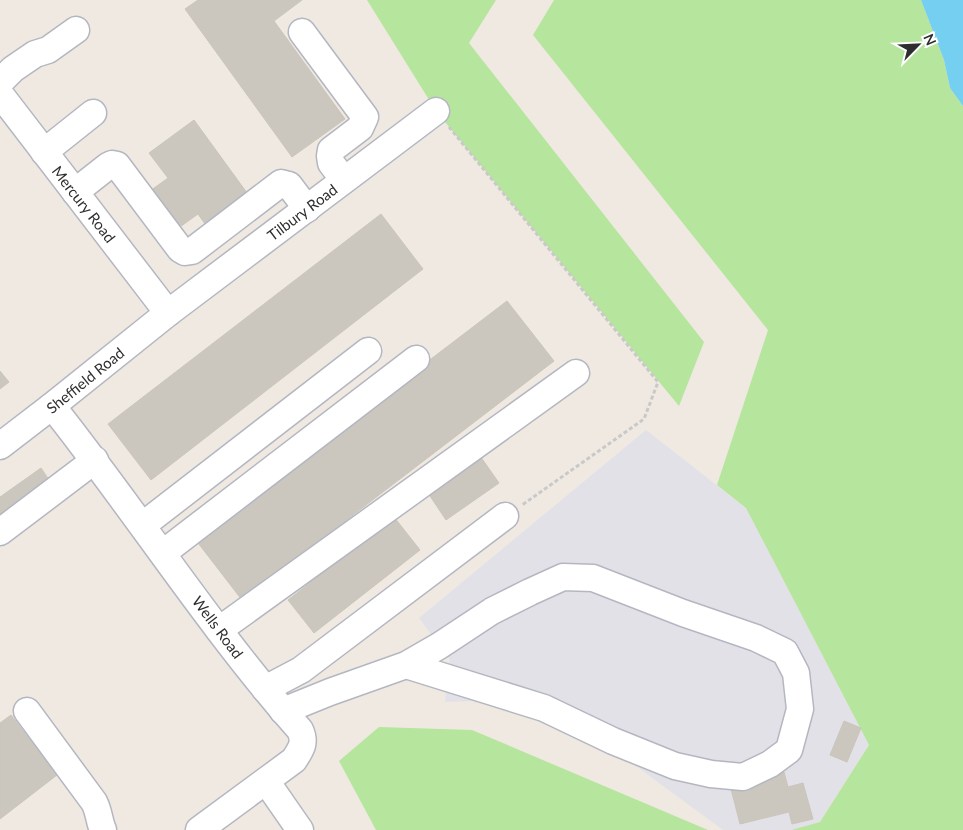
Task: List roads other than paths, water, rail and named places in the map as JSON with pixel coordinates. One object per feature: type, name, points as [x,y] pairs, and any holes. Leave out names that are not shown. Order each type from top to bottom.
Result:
[{"type":"street","points":[[0,82],[13,69],[35,54],[48,50],[76,30]]},
{"type":"street","points":[[302,32],[365,117],[360,128],[332,150],[330,156],[331,163],[344,180]]},
{"type":"street","name":"Mercury Road","points":[[0,94],[168,313]]},
{"type":"street","name":"Tilbury Road","points":[[168,313],[436,111]]},
{"type":"street","points":[[44,152],[93,113]]},
{"type":"street","points":[[75,192],[108,166],[112,164],[117,165],[180,249],[185,252],[192,251],[281,184],[289,185],[306,209]]},
{"type":"street","name":"Sheffield Road","points":[[0,446],[168,313]]},
{"type":"street","points":[[142,525],[368,351]]},
{"type":"street","points":[[163,553],[416,360]]},
{"type":"street","points":[[219,630],[576,373]]},
{"type":"street","name":"Wells Road","points":[[52,406],[96,460],[219,630],[300,730],[303,737],[303,747],[294,760],[266,781]]},
{"type":"street","points":[[0,532],[96,460]]},
{"type":"street","points":[[266,689],[301,670],[505,516]]},
{"type":"street","points":[[283,711],[406,665],[440,646],[492,611],[563,578],[592,578],[683,613],[756,638],[785,652],[796,673],[800,709],[789,750],[770,764],[743,777],[711,774],[675,766],[613,741],[544,708],[406,665]]},
{"type":"street","points":[[27,711],[94,802],[98,809],[98,820],[103,830]]},
{"type":"street","points":[[199,830],[266,781],[300,830]]},
{"type":"water","points":[[921,0],[963,0],[963,106],[950,88],[944,60]]}]
